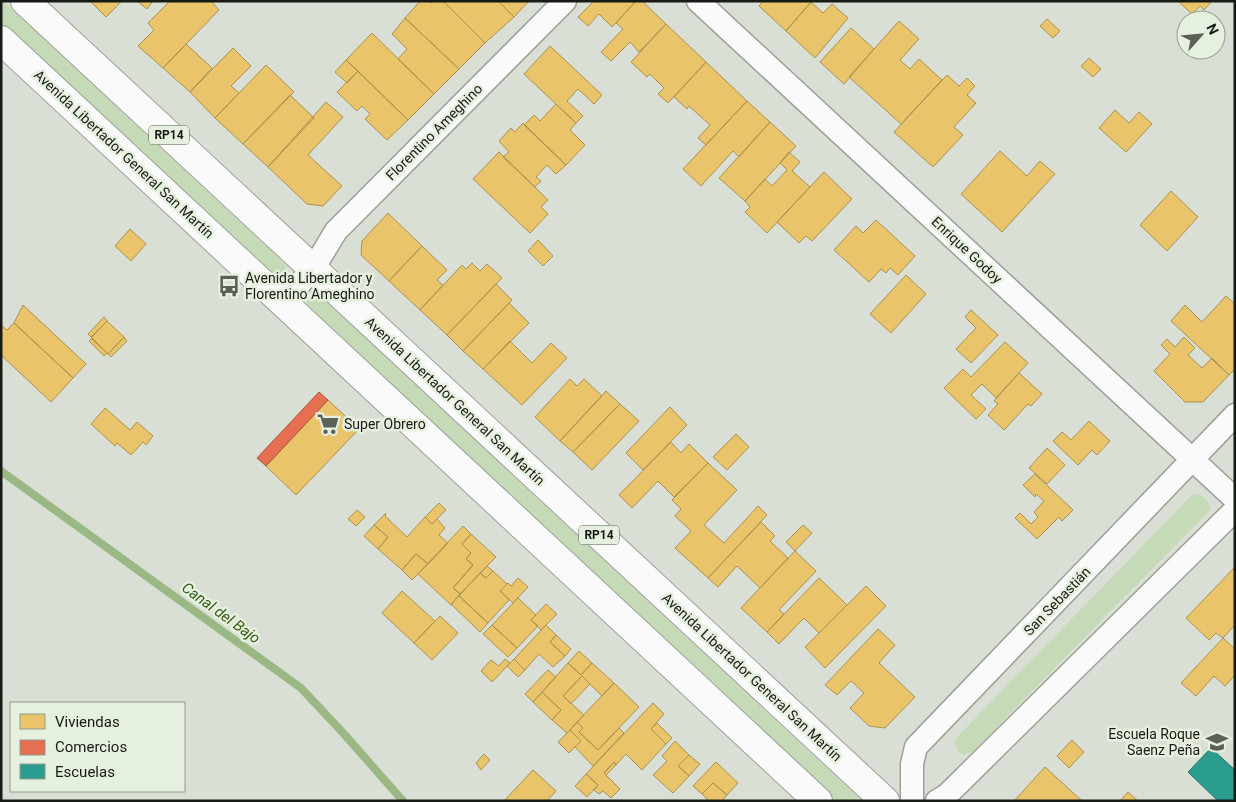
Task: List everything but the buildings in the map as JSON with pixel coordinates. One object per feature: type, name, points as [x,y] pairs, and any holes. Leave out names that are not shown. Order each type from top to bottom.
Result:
[{"type":"main road","name":"Avenida Libertador General San Martín","points":[[25,1],[886,801]]},
{"type":"main road","name":"Avenida Libertador General San Martín","points":[[1,40],[818,801]]},
{"type":"street","name":"Florentino Ameghino","points":[[283,302],[313,269],[336,231],[564,1]]},
{"type":"street","name":"Enrique Godoy","points":[[698,1],[1193,458],[1235,499]]},
{"type":"street","name":"San Sebastián","points":[[912,801],[912,764],[916,747],[1235,415]]},
{"type":"street","points":[[937,801],[947,795],[1235,510]]},
{"type":"green space","points":[[1,1],[281,260],[286,267],[283,276],[273,278],[1,24]]},
{"type":"green space","points":[[318,294],[862,801],[835,801],[309,311],[306,306],[307,301]]},
{"type":"green space","points":[[1197,494],[1206,500],[1211,509],[973,751],[964,755],[959,753],[955,743],[957,737],[1192,495]]},
{"type":"waterway","name":"Canal del Bajo","points":[[1,471],[301,688],[403,801]]},
{"type":"place","name":"Avenida Libertador y Florentino Ameghino","points":[[229,286]]},
{"type":"place","name":"Super Obrero","points":[[328,424]]},
{"type":"place","name":"Escuela Roque Saenz Peña","points":[[1217,742]]}]
